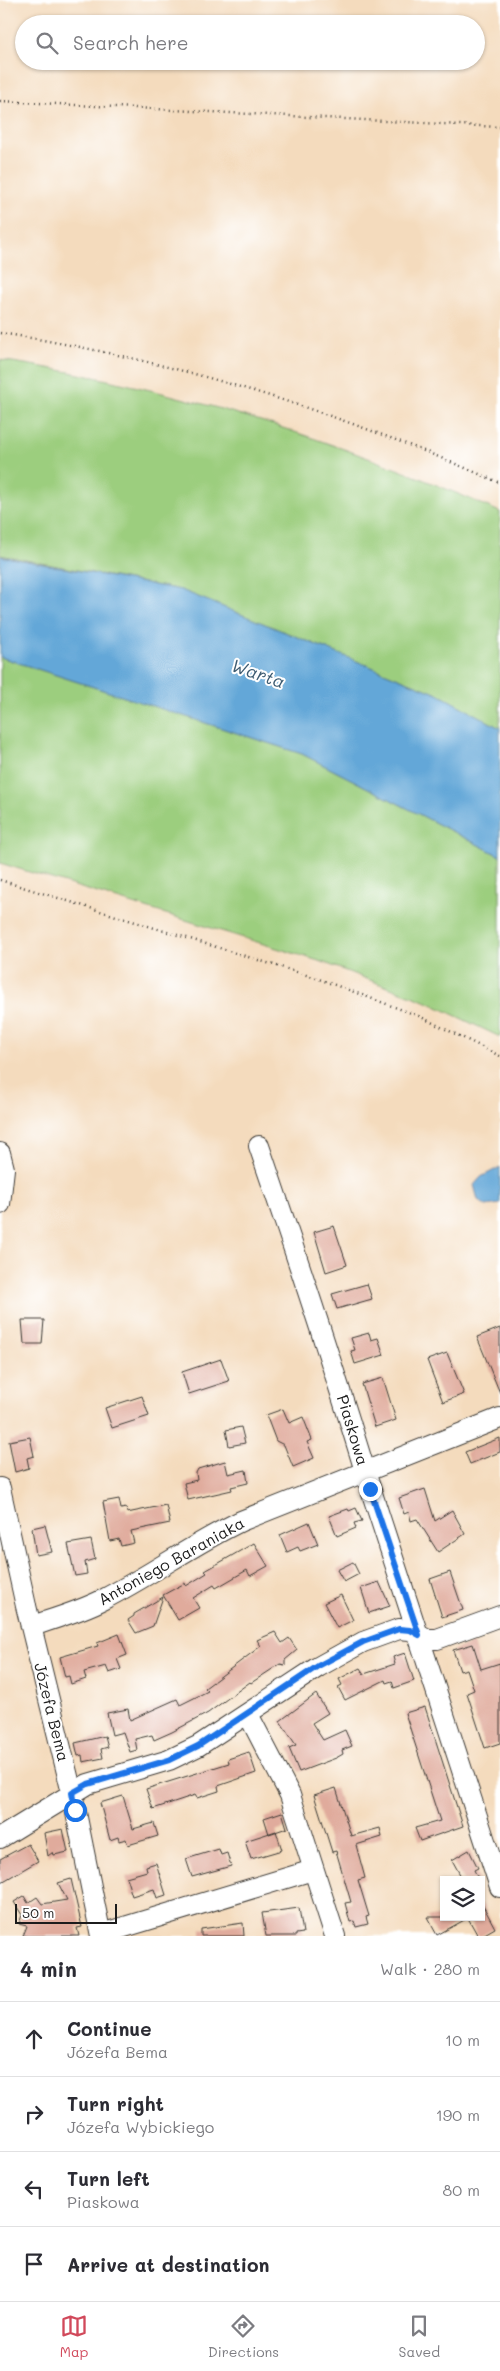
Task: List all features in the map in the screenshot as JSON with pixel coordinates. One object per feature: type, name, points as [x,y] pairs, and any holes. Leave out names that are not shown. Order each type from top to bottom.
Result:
[{"type":"street","name":"Piaskowa","points":[[259,1146],[326,1343],[362,1455],[365,1472],[500,1887]]},
{"type":"street","points":[[0,1204],[4,1178],[2,1156]]},
{"type":"street","name":"Antoniego Baraniaka","points":[[32,1626],[105,1599],[195,1544],[235,1524],[500,1418]]},
{"type":"street","name":"Józefa Bema","points":[[0,1488],[72,1793],[101,1935]]},
{"type":"street","points":[[0,1838],[72,1793],[97,1780],[184,1754],[209,1740],[327,1661],[363,1642],[399,1629],[410,1630],[428,1639],[437,1639],[500,1616]]},
{"type":"street","points":[[248,1714],[290,1795],[335,1936]]},
{"type":"street","points":[[101,1935],[313,1870]]},
{"type":"path","points":[[0,101],[500,127]]},
{"type":"path","points":[[0,334],[74,346],[162,366],[274,397],[395,440],[500,483]]},
{"type":"path","points":[[0,880],[316,978],[418,1016],[500,1056]]},
{"type":"green space","points":[[0,360],[65,371],[129,385],[255,419],[379,462],[500,512],[500,728],[438,694],[181,590],[0,555]]},
{"type":"green space","points":[[0,657],[302,754],[500,856],[500,1037],[425,1001],[322,962],[0,863]]},
{"type":"water","name":"Warta","points":[[0,556],[181,590],[438,694],[500,728],[500,856],[302,754],[0,657]]},
{"type":"water","points":[[500,1167],[500,1204],[486,1206],[478,1200],[474,1185],[481,1177]]},
{"type":"building","points":[[334,1226],[347,1265],[326,1272],[314,1232]]},
{"type":"building","points":[[367,1284],[372,1299],[337,1309],[332,1294]]},
{"type":"building","points":[[22,1320],[44,1320],[42,1344],[24,1344]]},
{"type":"building","points":[[500,1328],[500,1393],[477,1337]]},
{"type":"building","points":[[369,1333],[371,1340],[378,1338],[384,1355],[355,1364],[351,1351],[355,1350],[351,1338]]},
{"type":"building","points":[[447,1353],[464,1394],[443,1402],[427,1360]]},
{"type":"building","points":[[221,1359],[229,1381],[189,1394],[182,1372]]},
{"type":"building","points":[[383,1378],[396,1420],[375,1427],[362,1384]]},
{"type":"building","points":[[142,1396],[149,1416],[112,1428],[105,1408]]},
{"type":"building","points":[[283,1409],[289,1423],[303,1417],[312,1440],[307,1442],[314,1458],[293,1467],[284,1445],[276,1441],[266,1415]]},
{"type":"building","points":[[241,1427],[245,1443],[229,1446],[226,1430]]},
{"type":"building","points":[[30,1437],[34,1456],[27,1458],[29,1468],[15,1472],[9,1441]]},
{"type":"building","points":[[500,1438],[500,1452],[470,1464],[465,1452]]},
{"type":"building","points":[[225,1461],[228,1474],[246,1470],[248,1483],[231,1487],[232,1490],[188,1500],[184,1483],[197,1480],[196,1473],[198,1469]]},
{"type":"building","points":[[425,1489],[435,1521],[452,1510],[465,1534],[438,1552],[417,1519],[411,1521],[409,1512],[404,1514],[399,1498]]},
{"type":"building","points":[[119,1499],[121,1509],[126,1508],[127,1513],[166,1505],[170,1523],[131,1531],[134,1543],[121,1546],[119,1539],[110,1541],[103,1502]]},
{"type":"building","points":[[356,1508],[362,1521],[354,1523],[356,1528],[337,1536],[329,1516]]},
{"type":"building","points":[[309,1522],[318,1544],[300,1551],[298,1547],[287,1552],[280,1535]]},
{"type":"building","points":[[45,1525],[52,1552],[36,1555],[32,1528]]},
{"type":"building","points":[[91,1540],[95,1559],[85,1562],[87,1574],[75,1576],[68,1544]]},
{"type":"building","points":[[254,1543],[268,1566],[250,1576],[247,1570],[216,1588],[214,1585],[193,1598],[199,1608],[178,1620],[163,1595],[185,1583],[186,1586],[207,1573],[205,1571]]},
{"type":"building","points":[[353,1562],[359,1574],[344,1582],[337,1570]]},
{"type":"building","points":[[450,1572],[463,1610],[442,1617],[430,1579]]},
{"type":"building","points":[[379,1582],[390,1606],[369,1613],[361,1588]]},
{"type":"building","points":[[341,1595],[353,1620],[337,1628],[324,1603]]},
{"type":"building","points":[[163,1597],[153,1626],[136,1633],[128,1620],[134,1614]]},
{"type":"building","points":[[275,1632],[282,1643],[289,1638],[297,1650],[285,1660],[285,1665],[280,1664],[250,1682],[208,1713],[172,1732],[154,1740],[152,1735],[135,1739],[137,1750],[130,1752],[123,1732],[112,1735],[107,1713],[128,1709],[130,1720],[177,1699],[180,1705],[208,1691],[205,1688],[261,1646],[257,1640]]},
{"type":"building","points":[[119,1634],[127,1655],[117,1659],[121,1669],[109,1673],[106,1666],[84,1672],[86,1679],[71,1684],[69,1676],[65,1677],[60,1657],[98,1646],[97,1643]]},
{"type":"building","points":[[473,1644],[481,1669],[500,1663],[500,1743],[485,1748],[467,1693],[474,1690],[467,1669],[460,1671],[453,1650]]},
{"type":"building","points":[[405,1653],[414,1681],[394,1688],[392,1681],[386,1683],[385,1680],[345,1700],[338,1687],[342,1685],[339,1679],[360,1668],[364,1674],[395,1664],[393,1657]]},
{"type":"building","points":[[316,1694],[328,1713],[312,1723],[323,1740],[345,1730],[352,1746],[342,1750],[343,1754],[336,1758],[299,1772],[289,1748],[296,1745],[280,1721]]},
{"type":"building","points":[[425,1707],[463,1826],[420,1841],[415,1828],[440,1821],[405,1713]]},
{"type":"building","points":[[105,1736],[108,1747],[101,1749],[103,1758],[83,1762],[82,1755],[78,1756],[75,1743]]},
{"type":"building","points":[[249,1752],[256,1773],[218,1786],[219,1791],[197,1798],[195,1795],[153,1809],[146,1789],[229,1763],[228,1759]]},
{"type":"building","points":[[336,1788],[351,1836],[380,1828],[382,1837],[356,1845],[365,1878],[358,1880],[369,1916],[366,1917],[368,1924],[356,1927],[354,1921],[350,1922],[345,1903],[351,1902],[336,1851],[332,1852],[314,1795]]},
{"type":"building","points":[[123,1796],[133,1829],[154,1823],[158,1836],[128,1845],[126,1839],[119,1841],[118,1837],[110,1840],[100,1803]]},
{"type":"building","points":[[282,1812],[287,1828],[269,1834],[264,1818]]},
{"type":"building","points":[[63,1829],[68,1852],[54,1855],[53,1852],[48,1856],[44,1833]]},
{"type":"building","points":[[276,1831],[282,1850],[251,1859],[245,1841]]},
{"type":"building","points":[[28,1844],[38,1861],[0,1883],[0,1859]]},
{"type":"building","points":[[219,1849],[221,1855],[227,1853],[231,1866],[192,1877],[186,1859]]},
{"type":"building","points":[[469,1850],[478,1868],[474,1870],[477,1876],[461,1876],[452,1860]]},
{"type":"building","points":[[156,1863],[166,1895],[157,1898],[154,1889],[132,1896],[126,1877],[147,1871],[146,1866]]},
{"type":"building","points":[[71,1879],[82,1927],[77,1928],[79,1936],[23,1936],[27,1926],[19,1924],[22,1915],[14,1902],[24,1896],[28,1903],[37,1897],[42,1904],[67,1900],[58,1883]]},
{"type":"building","points":[[299,1908],[303,1933],[296,1934],[296,1936],[266,1936],[262,1913]]},
{"type":"building","points":[[485,1909],[495,1928],[478,1936],[470,1921],[485,1921]]},
{"type":"building","points":[[427,1917],[440,1917],[440,1921],[463,1921],[437,1935]]},
{"type":"building","points":[[243,1923],[244,1936],[201,1936],[201,1929]]},
{"type":"route","points":[[75,1810],[72,1793],[80,1788],[97,1780],[169,1760],[188,1752],[219,1734],[337,1655],[363,1642],[399,1629],[410,1630],[419,1635],[370,1489]]}]
